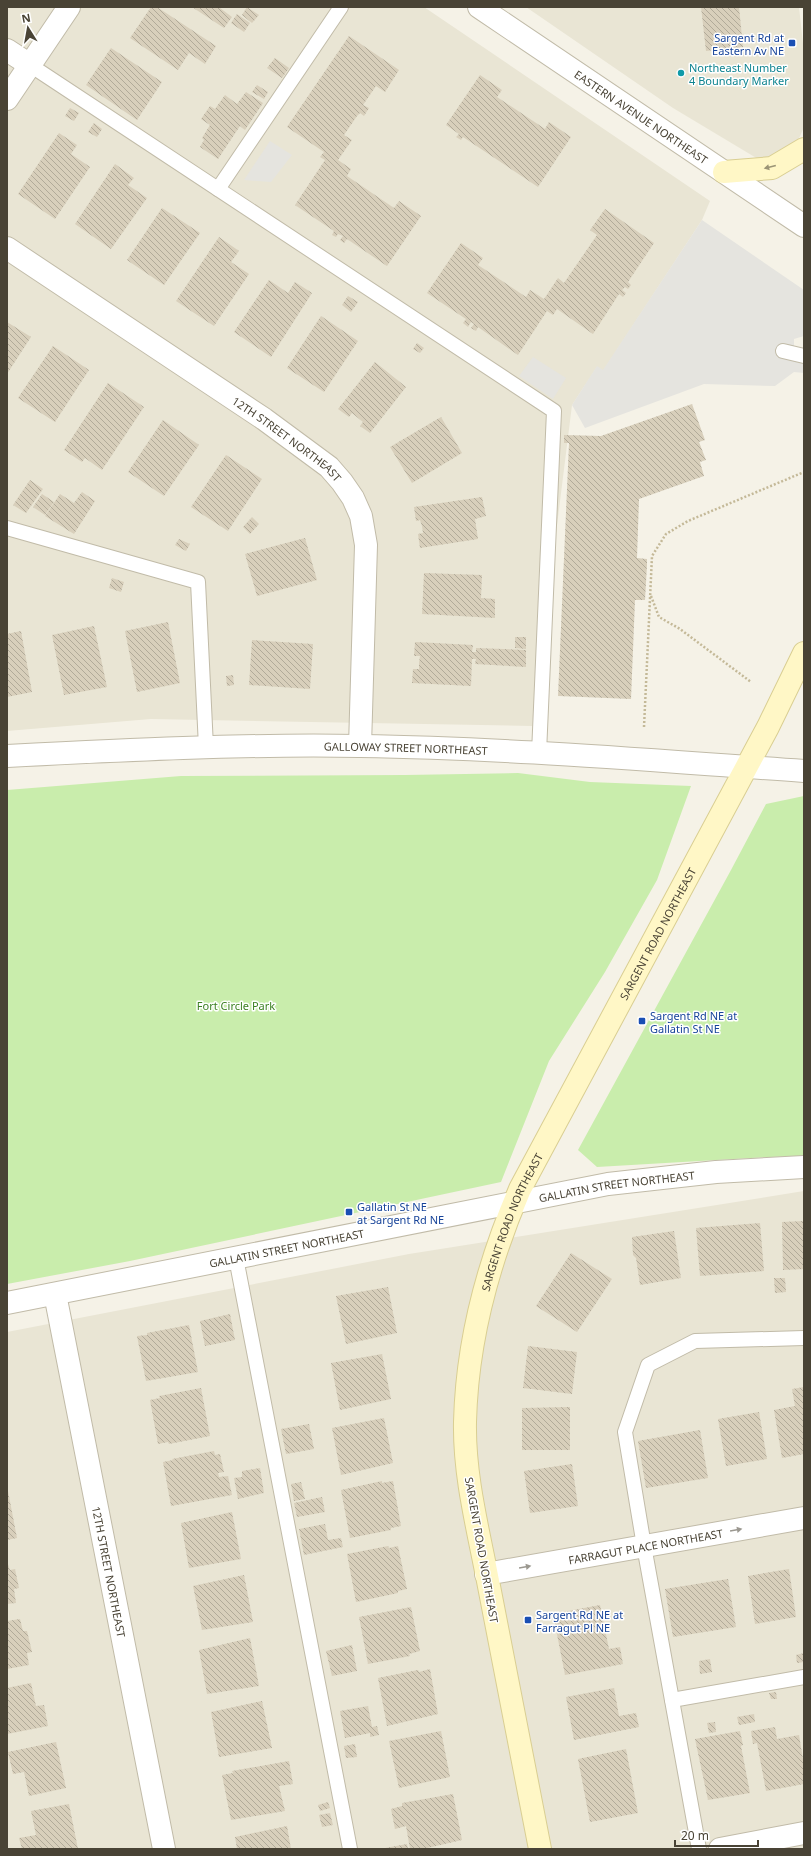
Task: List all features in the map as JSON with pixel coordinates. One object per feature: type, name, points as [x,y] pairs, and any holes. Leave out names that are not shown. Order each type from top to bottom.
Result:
[{"type":"main road","points":[[724,172],[772,168],[804,149]]},
{"type":"main road","name":"SARGENT ROAD NORTHEAST","points":[[540,1849],[486,1574],[468,1470],[465,1423],[467,1393],[475,1330],[484,1288],[501,1235],[514,1203],[747,767],[804,654]]},
{"type":"street","points":[[7,99],[69,7]]},
{"type":"street","name":"EASTERN AVENUE NORTHEAST","points":[[479,7],[804,226]]},
{"type":"street","points":[[7,50],[30,65]]},
{"type":"street","name":"12TH STREET NORTHEAST","points":[[7,248],[264,419],[329,468],[348,490],[361,516],[366,545],[360,746]]},
{"type":"street","name":"GALLOWAY STREET NORTHEAST","points":[[7,756],[206,747],[360,746],[539,753],[804,771]]},
{"type":"street","name":"GALLATIN STREET NORTHEAST","points":[[7,1303],[608,1184],[716,1172],[804,1167]]},
{"type":"street","name":"12TH STREET NORTHEAST","points":[[55,1294],[164,1849]]},
{"type":"street","name":"FARRAGUT PLACE NORTHEAST","points":[[486,1574],[804,1518]]},
{"type":"street","points":[[720,1849],[804,1833]]},
{"type":"lane","points":[[218,189],[341,7]]},
{"type":"lane","points":[[30,65],[554,411],[539,753]]},
{"type":"lane","points":[[783,351],[804,356]]},
{"type":"lane","points":[[7,528],[198,582],[206,747]]},
{"type":"lane","points":[[236,1258],[350,1849]]},
{"type":"lane","points":[[699,1849],[644,1546],[625,1432],[648,1365],[695,1341],[804,1338]]},
{"type":"lane","points":[[672,1700],[804,1677]]},
{"type":"path","points":[[644,727],[652,556],[666,534],[688,521],[804,472]]},
{"type":"path","points":[[651,593],[659,617],[680,630],[751,682]]},
{"type":"shaded area","points":[[7,7],[424,7],[710,201],[702,220],[603,371],[597,367],[572,405],[532,726],[151,719],[7,731]]},
{"type":"shaded area","points":[[526,7],[799,7],[804,53],[804,127],[797,143],[763,162],[673,108]]},
{"type":"shaded area","points":[[270,141],[292,155],[271,182],[244,180]]},
{"type":"shaded area","points":[[702,220],[804,290],[804,336],[794,339],[794,347],[804,348],[804,373],[794,372],[775,386],[704,384],[585,428],[572,405],[597,366],[603,370]]},
{"type":"shaded area","points":[[533,357],[566,378],[553,399],[519,376]]},
{"type":"shaded area","points":[[804,1191],[804,1849],[7,1849],[7,1332],[409,1254]]},
{"type":"green space","name":"Fort Circle Park","points":[[518,773],[590,782],[691,786],[657,880],[605,972],[549,1061],[501,1182],[130,1261],[7,1284],[7,790],[181,776]]},
{"type":"green space","points":[[804,796],[804,1156],[597,1167],[578,1150],[766,804]]},
{"type":"building","points":[[151,7],[157,7],[216,46],[205,64],[189,53],[178,70],[130,38]]},
{"type":"building","points":[[192,7],[221,7],[220,8],[232,17],[224,28]]},
{"type":"building","points":[[247,7],[259,15],[252,23],[242,15]]},
{"type":"building","points":[[701,7],[739,7],[743,47],[706,51]]},
{"type":"building","points":[[237,14],[250,23],[244,32],[231,23]]},
{"type":"building","points":[[349,36],[399,70],[385,92],[376,86],[363,105],[369,108],[364,116],[360,113],[357,116],[344,135],[352,140],[338,160],[351,169],[347,176],[394,208],[399,201],[421,216],[387,266],[347,239],[344,243],[340,240],[343,236],[338,234],[336,237],[332,235],[334,231],[295,205],[325,160],[320,157],[324,152],[287,127]]},
{"type":"building","points":[[111,48],[162,82],[137,120],[86,85]]},
{"type":"building","points":[[275,58],[289,68],[282,78],[267,68]]},
{"type":"building","points":[[480,75],[502,90],[497,97],[545,129],[549,122],[571,137],[538,187],[463,137],[461,140],[456,137],[459,134],[446,125]]},
{"type":"building","points":[[257,85],[268,92],[264,99],[252,92]]},
{"type":"building","points":[[246,92],[263,103],[245,130],[240,126],[218,159],[200,147],[204,140],[202,138],[210,125],[201,119],[210,106],[215,109],[225,95],[237,104]]},
{"type":"building","points":[[70,108],[79,113],[74,121],[65,116]]},
{"type":"building","points":[[94,123],[102,129],[97,137],[88,132]]},
{"type":"building","points":[[59,133],[77,145],[71,154],[90,167],[55,219],[18,194]]},
{"type":"building","points":[[115,164],[134,178],[128,185],[147,198],[111,249],[75,224]]},
{"type":"building","points":[[162,208],[200,233],[164,285],[127,260]]},
{"type":"building","points":[[605,209],[654,243],[628,282],[631,285],[628,289],[625,287],[622,290],[626,293],[623,297],[619,294],[593,334],[557,309],[553,315],[547,311],[518,355],[478,327],[476,331],[471,328],[474,324],[471,322],[468,327],[463,323],[466,319],[427,293],[461,243],[483,258],[478,265],[526,297],[530,290],[544,299],[558,278],[564,283],[597,235],[590,230]]},
{"type":"building","points":[[219,237],[239,251],[231,262],[249,274],[214,326],[176,301]]},
{"type":"building","points":[[269,280],[288,293],[295,282],[312,293],[271,357],[234,332]]},
{"type":"building","points":[[348,296],[358,302],[351,312],[342,305]]},
{"type":"building","points":[[321,316],[358,341],[324,392],[287,368]]},
{"type":"building","points":[[7,322],[31,337],[7,374]]},
{"type":"building","points":[[417,343],[424,348],[420,353],[413,349]]},
{"type":"building","points":[[53,346],[89,370],[55,422],[18,398]]},
{"type":"building","points":[[375,362],[406,387],[370,433],[360,426],[363,422],[352,413],[349,417],[338,409]]},
{"type":"building","points":[[108,383],[144,407],[102,470],[85,458],[82,462],[64,450]]},
{"type":"building","points":[[692,404],[705,440],[699,442],[706,460],[700,462],[704,476],[639,499],[637,558],[647,559],[647,565],[645,600],[635,600],[631,699],[558,696],[569,443],[564,443],[564,435],[601,436]]},
{"type":"building","points":[[441,417],[462,453],[412,483],[390,447]]},
{"type":"building","points":[[163,420],[199,445],[164,496],[128,472]]},
{"type":"building","points":[[226,455],[262,479],[228,531],[191,507]]},
{"type":"building","points":[[30,480],[43,489],[26,513],[13,505]]},
{"type":"building","points":[[82,492],[95,501],[74,534],[45,516],[60,494],[74,503]]},
{"type":"building","points":[[42,494],[54,502],[45,515],[33,507]]},
{"type":"building","points":[[482,497],[486,516],[475,519],[478,539],[420,548],[418,534],[423,533],[422,526],[420,520],[416,521],[414,507]]},
{"type":"building","points":[[252,517],[259,524],[250,534],[243,527]]},
{"type":"building","points":[[305,538],[317,580],[257,596],[245,554]]},
{"type":"building","points":[[179,539],[190,544],[186,551],[175,545]]},
{"type":"building","points":[[424,573],[482,575],[481,598],[495,599],[495,618],[422,614]]},
{"type":"building","points":[[112,578],[124,582],[121,592],[109,588]]},
{"type":"building","points":[[168,622],[180,683],[137,692],[125,631]]},
{"type":"building","points":[[94,626],[107,687],[64,695],[52,635]]},
{"type":"building","points":[[21,631],[32,692],[7,697],[7,634]]},
{"type":"building","points":[[515,637],[526,637],[526,649],[515,648]]},
{"type":"building","points":[[252,640],[313,644],[310,689],[249,685]]},
{"type":"building","points":[[415,642],[473,645],[472,652],[476,652],[476,648],[526,650],[526,667],[475,664],[476,659],[472,659],[471,686],[412,683],[413,669],[419,669],[420,656],[414,656]]},
{"type":"building","points":[[233,675],[234,685],[227,686],[226,676]]},
{"type":"building","points":[[804,1221],[804,1269],[783,1270],[782,1222]]},
{"type":"building","points":[[760,1223],[764,1271],[700,1276],[696,1228]]},
{"type":"building","points":[[674,1231],[681,1278],[640,1285],[636,1258],[633,1255],[632,1237]]},
{"type":"building","points":[[571,1253],[612,1279],[577,1332],[536,1306]]},
{"type":"building","points":[[774,1278],[785,1278],[786,1292],[775,1293]]},
{"type":"building","points":[[388,1287],[397,1333],[346,1344],[336,1296]]},
{"type":"building","points":[[230,1314],[235,1340],[205,1346],[200,1321]]},
{"type":"building","points":[[189,1325],[198,1372],[146,1381],[137,1336]]},
{"type":"building","points":[[528,1346],[577,1352],[572,1394],[523,1388]]},
{"type":"building","points":[[382,1354],[391,1399],[340,1410],[331,1363]]},
{"type":"building","points":[[804,1387],[804,1454],[782,1458],[774,1410],[795,1406],[792,1389]]},
{"type":"building","points":[[201,1388],[210,1436],[169,1444],[168,1442],[158,1444],[150,1400],[160,1398],[159,1396]]},
{"type":"building","points":[[570,1407],[570,1450],[522,1450],[522,1408]]},
{"type":"building","points":[[759,1412],[767,1459],[726,1466],[718,1419]]},
{"type":"building","points":[[384,1418],[393,1463],[341,1475],[332,1428]]},
{"type":"building","points":[[309,1424],[314,1449],[286,1454],[281,1429]]},
{"type":"building","points":[[700,1430],[708,1478],[646,1488],[638,1441]]},
{"type":"building","points":[[214,1451],[215,1455],[220,1454],[224,1472],[218,1473],[219,1477],[228,1476],[232,1495],[171,1506],[163,1462]]},
{"type":"building","points":[[572,1464],[578,1506],[530,1513],[524,1471]]},
{"type":"building","points":[[260,1468],[264,1493],[238,1499],[234,1478],[242,1477],[242,1471]]},
{"type":"building","points":[[382,1481],[382,1483],[393,1481],[401,1526],[391,1528],[391,1530],[350,1538],[341,1490]]},
{"type":"building","points":[[301,1482],[305,1499],[294,1501],[291,1484]]},
{"type":"building","points":[[8,1491],[17,1538],[7,1540],[7,1492]]},
{"type":"building","points":[[322,1497],[325,1512],[297,1517],[294,1503]]},
{"type":"building","points":[[232,1512],[241,1559],[189,1568],[181,1523]]},
{"type":"building","points":[[325,1524],[328,1540],[341,1538],[343,1547],[304,1555],[299,1529]]},
{"type":"building","points":[[388,1546],[389,1548],[398,1546],[407,1589],[398,1591],[398,1593],[356,1602],[347,1554]]},
{"type":"building","points":[[7,1561],[10,1570],[15,1569],[19,1588],[14,1589],[16,1603],[7,1604]]},
{"type":"building","points":[[789,1569],[796,1617],[755,1624],[748,1576]]},
{"type":"building","points":[[244,1575],[253,1622],[202,1630],[193,1586]]},
{"type":"building","points":[[728,1579],[736,1627],[673,1637],[665,1589]]},
{"type":"building","points":[[600,1605],[609,1649],[620,1647],[623,1664],[565,1675],[553,1614]]},
{"type":"building","points":[[411,1607],[420,1651],[409,1654],[410,1656],[368,1664],[359,1617]]},
{"type":"building","points":[[20,1619],[23,1631],[27,1631],[32,1652],[27,1653],[29,1665],[7,1669],[7,1621]]},
{"type":"building","points":[[250,1638],[259,1686],[207,1694],[199,1650]]},
{"type":"building","points":[[352,1645],[357,1671],[332,1676],[326,1651]]},
{"type":"building","points":[[804,1653],[804,1662],[797,1663],[796,1655]]},
{"type":"building","points":[[710,1659],[712,1672],[700,1674],[699,1661]]},
{"type":"building","points":[[430,1669],[438,1714],[387,1726],[378,1678]]},
{"type":"building","points":[[31,1683],[36,1706],[44,1705],[48,1726],[7,1734],[7,1688]]},
{"type":"building","points":[[614,1688],[619,1716],[636,1713],[639,1727],[574,1740],[566,1697]]},
{"type":"building","points":[[776,1692],[777,1699],[771,1699],[769,1693]]},
{"type":"building","points":[[262,1701],[272,1748],[219,1757],[211,1712]]},
{"type":"building","points":[[368,1706],[372,1727],[377,1726],[379,1735],[370,1737],[370,1733],[345,1738],[340,1711]]},
{"type":"building","points":[[754,1714],[755,1722],[739,1725],[737,1717]]},
{"type":"building","points":[[715,1722],[716,1732],[709,1733],[707,1723]]},
{"type":"building","points":[[775,1727],[777,1739],[799,1735],[804,1765],[804,1784],[766,1791],[757,1743],[753,1744],[751,1731]]},
{"type":"building","points":[[441,1731],[450,1777],[399,1788],[389,1741]]},
{"type":"building","points":[[740,1731],[743,1745],[741,1746],[750,1793],[708,1800],[695,1739]]},
{"type":"building","points":[[56,1742],[66,1788],[29,1796],[24,1772],[13,1774],[8,1752]]},
{"type":"building","points":[[355,1744],[357,1757],[346,1758],[344,1746]]},
{"type":"building","points":[[626,1749],[638,1813],[590,1822],[578,1759]]},
{"type":"building","points":[[289,1761],[293,1784],[279,1786],[285,1811],[231,1820],[222,1775],[233,1773],[232,1771]]},
{"type":"building","points":[[453,1794],[462,1840],[423,1849],[410,1849],[406,1826],[395,1829],[391,1809],[402,1806],[402,1803]]},
{"type":"building","points":[[328,1802],[330,1808],[320,1811],[318,1805]]},
{"type":"building","points":[[69,1804],[78,1849],[22,1849],[19,1838],[36,1835],[31,1811]]},
{"type":"building","points":[[330,1813],[333,1825],[322,1827],[319,1815]]},
{"type":"building","points":[[287,1826],[291,1849],[237,1849],[235,1837]]},
{"type":"building","points":[[407,1844],[408,1849],[385,1849],[385,1848]]},
{"type":"place","name":"Sargent Rd at Eastern Av NE","points":[[792,43]]},
{"type":"place","name":"Northeast Number 4 Boundary Marker","points":[[681,73]]},
{"type":"place","name":"Sargent Rd NE at Gallatin St NE","points":[[642,1021]]},
{"type":"place","name":"Gallatin St NE at Sargent Rd NE","points":[[349,1212]]},
{"type":"place","name":"Sargent Rd NE at Farragut Pl NE","points":[[528,1620]]}]
